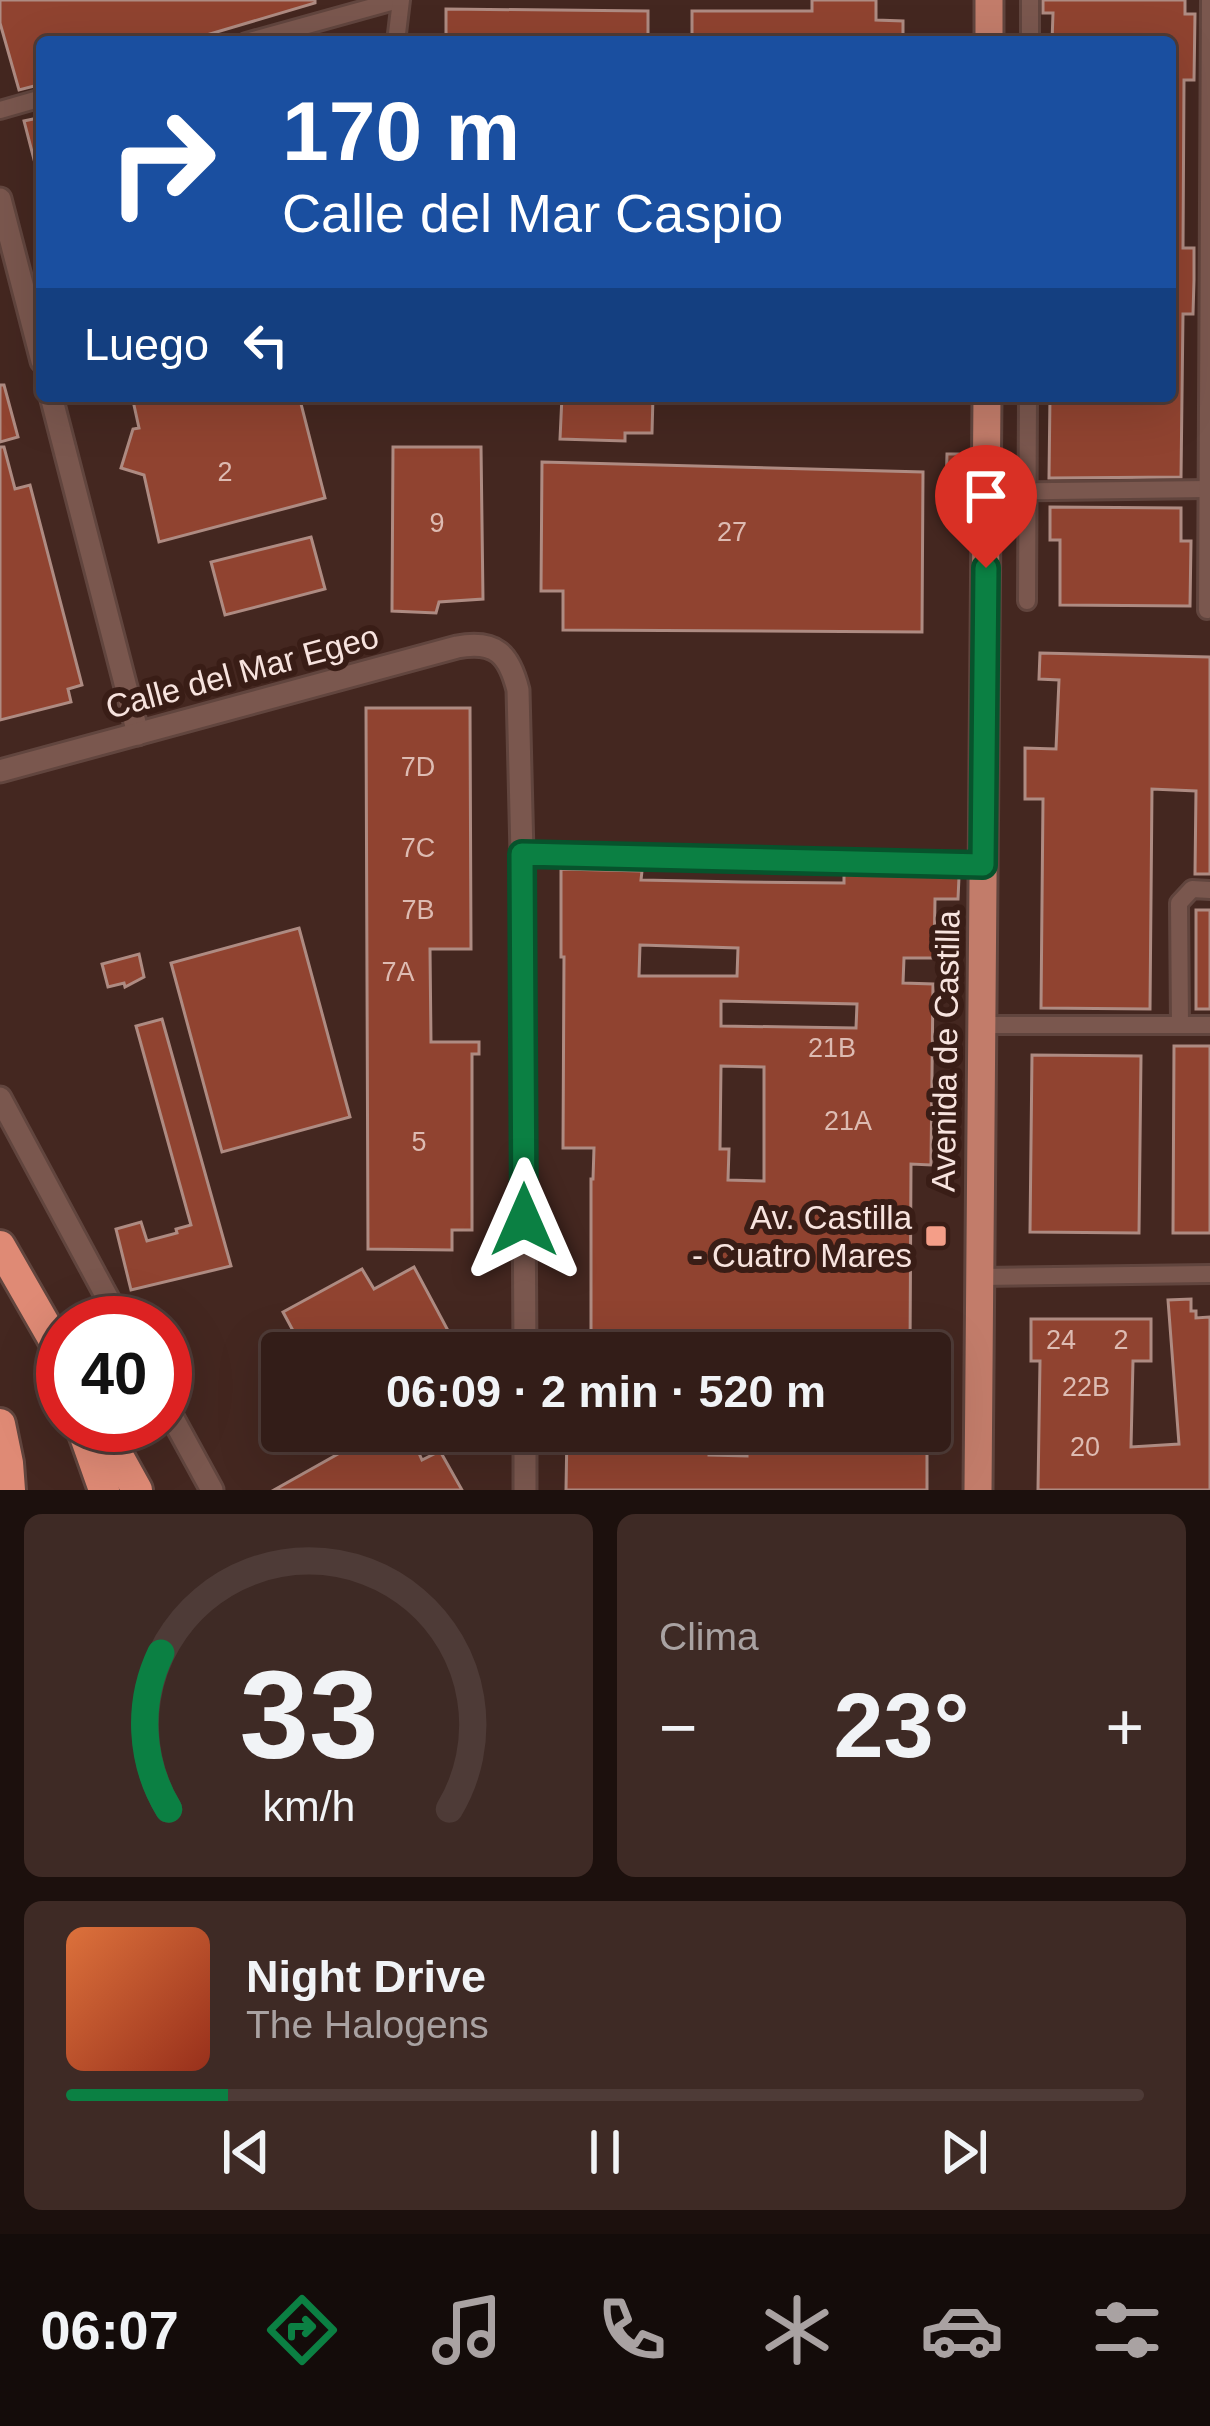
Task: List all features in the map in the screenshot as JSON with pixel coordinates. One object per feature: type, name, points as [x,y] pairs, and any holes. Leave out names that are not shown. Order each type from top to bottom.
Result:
[{"type":"highway","points":[[0,1246],[36,1307]]},
{"type":"highway","points":[[0,1424],[10,1490]]},
{"type":"highway","points":[[91,1452],[104,1490]]},
{"type":"highway","points":[[116,1452],[137,1490]]},
{"type":"main road","points":[[989,0],[989,36]]},
{"type":"main road","name":"Avenida de Castilla","points":[[978,1490],[987,402]]},
{"type":"street","points":[[268,36],[400,0],[397,36]]},
{"type":"street","points":[[1030,0],[1030,36]]},
{"type":"street","points":[[1207,610],[1210,0]]},
{"type":"street","points":[[0,110],[36,100]]},
{"type":"street","points":[[0,199],[36,312]]},
{"type":"street","points":[[53,402],[139,734]]},
{"type":"street","points":[[1027,601],[1028,402]]},
{"type":"street","points":[[986,492],[1207,489]]},
{"type":"street","name":"Calle del Mar Egeo","points":[[0,771],[476,644],[501,653],[512,665],[518,690],[522,854]]},
{"type":"street","points":[[525,1332],[522,854],[983,865]]},
{"type":"street","points":[[1180,1024],[1179,903],[1192,890],[1210,890]]},
{"type":"street","points":[[983,1025],[1210,1025]]},
{"type":"street","points":[[0,1098],[106,1296]]},
{"type":"street","points":[[980,1277],[1210,1274]]},
{"type":"street","points":[[191,1452],[212,1490]]},
{"type":"street","points":[[525,1452],[525,1490]]},
{"type":"building","points":[[0,0],[315,0],[203,36],[36,36],[36,86],[19,90],[0,23]]},
{"type":"building","points":[[812,0],[876,0],[876,20],[903,21],[903,36],[692,36],[692,11],[812,11]]},
{"type":"building","points":[[1043,0],[1185,0],[1185,14],[1195,14],[1194,80],[1184,80],[1183,248],[1194,248],[1194,280],[1193,314],[1183,314],[1181,477],[1049,478],[1050,402],[1176,402],[1176,36],[1052,36],[1053,13],[1043,13]]},
{"type":"building","points":[[446,9],[648,11],[648,36],[446,36]]},
{"type":"building","points":[[36,118],[36,167],[24,121]]},
{"type":"building","points":[[0,385],[4,385],[18,437],[0,442]]},
{"type":"building","points":[[133,402],[301,402],[325,498],[159,542],[144,475],[121,468],[133,429],[139,428]]},
{"type":"building","points":[[562,402],[653,402],[652,433],[625,433],[625,441],[560,439]]},
{"type":"building","points":[[0,447],[4,447],[15,489],[30,485],[82,685],[68,689],[71,702],[0,720]]},
{"type":"building","points":[[393,447],[481,447],[483,599],[439,602],[436,613],[392,611]]},
{"type":"building","points":[[947,454],[958,454],[958,490],[946,490]]},
{"type":"building","points":[[542,462],[923,472],[922,632],[563,630],[563,591],[541,591]]},
{"type":"building","points":[[1050,507],[1181,508],[1181,541],[1191,541],[1190,606],[1060,605],[1060,540],[1050,540]]},
{"type":"building","points":[[311,537],[325,589],[225,615],[211,562]]},
{"type":"building","points":[[1040,653],[1210,657],[1210,874],[1195,874],[1196,791],[1152,789],[1150,1009],[1041,1008],[1043,799],[1025,799],[1025,748],[1056,749],[1059,680],[1039,679]]},
{"type":"building","points":[[366,708],[470,708],[471,949],[430,949],[431,1042],[479,1042],[479,1054],[472,1054],[472,1230],[452,1230],[452,1250],[368,1249]]},
{"type":"building","points":[[561,869],[642,871],[641,880],[844,883],[844,874],[959,877],[958,899],[935,899],[934,958],[904,958],[903,983],[933,984],[931,1165],[911,1164],[910,1332],[591,1332],[594,1148],[563,1148]],"holes":[[[640,945],[738,948],[737,976],[639,976]],[[721,1001],[857,1004],[856,1028],[721,1026]],[[721,1066],[764,1067],[764,1181],[728,1180],[729,1149],[720,1149]]]},
{"type":"building","points":[[1196,910],[1210,910],[1210,1009],[1196,1009]]},
{"type":"building","points":[[299,928],[350,1117],[222,1152],[171,963]]},
{"type":"building","points":[[139,954],[144,977],[125,987],[124,983],[108,987],[102,964]]},
{"type":"building","points":[[162,1019],[231,1266],[131,1290],[116,1229],[141,1222],[147,1241],[191,1225],[136,1026]]},
{"type":"building","points":[[1174,1046],[1210,1046],[1210,1233],[1173,1233]]},
{"type":"building","points":[[1032,1055],[1141,1056],[1139,1233],[1030,1232]]},
{"type":"building","points":[[414,1267],[449,1332],[294,1332],[283,1312],[362,1269],[374,1289]]},
{"type":"building","points":[[1191,1299],[1196,1318],[1210,1317],[1210,1490],[1038,1490],[1040,1361],[1031,1361],[1031,1319],[1151,1319],[1151,1361],[1133,1361],[1131,1447],[1179,1444],[1168,1300]]},
{"type":"building","points":[[342,1452],[418,1452],[422,1460],[441,1452],[462,1490],[274,1490]]},
{"type":"building","points":[[567,1452],[747,1456],[747,1452],[927,1452],[927,1490],[566,1490]]},
{"type":"place","name":"Av. Castilla - Cuatro Mares","points":[[936,1236]]},
{"type":"route","points":[[524,1220],[522,854],[983,865],[986,568]]}]
